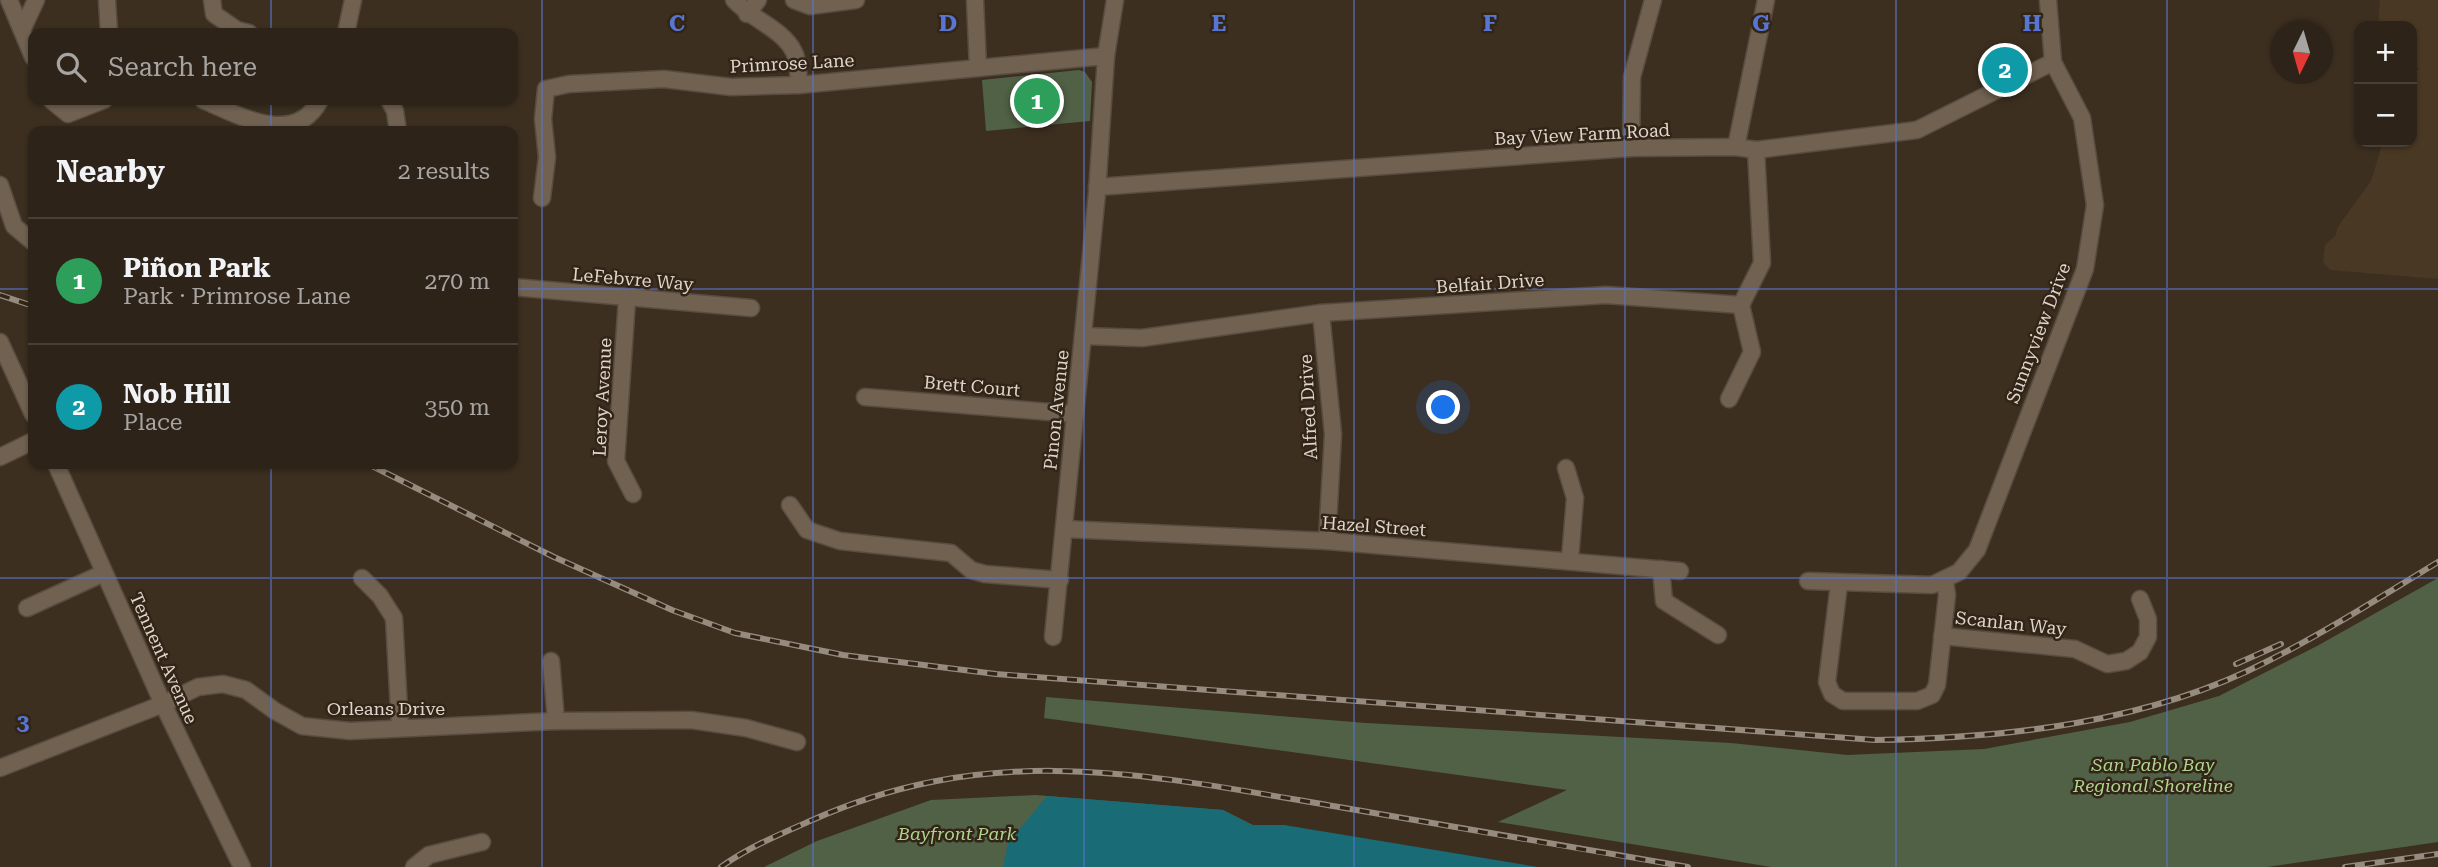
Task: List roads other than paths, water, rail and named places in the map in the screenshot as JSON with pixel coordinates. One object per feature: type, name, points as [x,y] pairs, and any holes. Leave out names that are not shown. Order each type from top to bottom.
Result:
[{"type":"street","points":[[9,0],[28,45]]},
{"type":"street","points":[[22,30],[36,0]]},
{"type":"street","points":[[107,0],[109,28]]},
{"type":"street","points":[[212,0],[214,13],[234,28]]},
{"type":"street","points":[[347,28],[353,0]]},
{"type":"street","points":[[734,0],[747,14],[785,38],[796,54],[799,85]]},
{"type":"street","points":[[747,14],[758,0]]},
{"type":"street","points":[[794,0],[810,6],[856,0]]},
{"type":"street","points":[[975,0],[978,68]]},
{"type":"street","name":"Pinon Avenue","points":[[1053,637],[1097,187],[1106,56],[1115,0]]},
{"type":"street","points":[[1631,148],[1632,77],[1653,0]]},
{"type":"street","points":[[1736,147],[1766,0]]},
{"type":"street","name":"Sunnyview Drive","points":[[1945,581],[1959,572],[1977,550],[2085,269],[2095,205],[2082,118],[2053,62],[2049,0]]},
{"type":"street","name":"Primrose Lane","points":[[542,198],[547,158],[543,119],[546,89],[569,84],[664,79],[731,88],[799,85],[1106,56]]},
{"type":"street","name":"Bay View Farm Road","points":[[1097,187],[1631,148],[1736,147],[1756,150],[1917,130],[2053,62]]},
{"type":"street","points":[[57,105],[68,114],[91,105]]},
{"type":"street","points":[[215,105],[263,125],[290,124],[313,113],[317,105]]},
{"type":"street","points":[[392,105],[397,126]]},
{"type":"street","points":[[1729,400],[1752,352],[1741,305],[1762,263],[1756,150]]},
{"type":"street","points":[[0,184],[14,226],[28,238]]},
{"type":"street","name":"LeFebvre Way","points":[[518,288],[751,308]]},
{"type":"street","name":"Belfair Drive","points":[[1083,337],[1142,338],[1321,313],[1606,295],[1741,305]]},
{"type":"street","name":"Leroy Avenue","points":[[627,299],[616,461],[633,494]]},
{"type":"street","name":"Alfred Drive","points":[[1321,313],[1333,434],[1326,541]]},
{"type":"street","points":[[0,342],[28,404]]},
{"type":"street","name":"Brett Court","points":[[865,397],[1075,414]]},
{"type":"street","points":[[0,457],[28,444]]},
{"type":"street","points":[[1566,468],[1575,498],[1570,559]]},
{"type":"street","name":"Tennent Avenue","points":[[57,469],[163,704],[242,867]]},
{"type":"street","points":[[790,505],[807,530],[840,541],[951,553],[971,570],[985,574],[1060,580]]},
{"type":"street","name":"Hazel Street","points":[[1064,529],[1326,541],[1570,559],[1680,571]]},
{"type":"street","points":[[1661,569],[1664,601],[1718,635]]},
{"type":"street","points":[[27,608],[104,573]]},
{"type":"street","points":[[362,578],[380,596],[394,618],[400,728]]},
{"type":"street","points":[[1808,581],[1920,586],[1945,581],[1947,595],[1937,685],[1932,695],[1917,701],[1843,701],[1832,694],[1827,682],[1839,584]]},
{"type":"street","name":"Scanlan Way","points":[[1942,636],[2076,649],[2107,664],[2126,661],[2140,652],[2148,638],[2148,619],[2140,599]]},
{"type":"street","points":[[551,661],[555,721]]},
{"type":"street","name":"Orleans Drive","points":[[0,768],[163,704],[198,687],[223,684],[246,690],[275,712],[302,726],[350,731],[555,721],[691,720],[746,728],[797,742]]},
{"type":"street","points":[[414,867],[429,855],[482,842]]},
{"type":"water","points":[[1047,796],[1223,810],[1252,825],[1284,825],[1538,867],[1003,867],[1008,843]]},
{"type":"railway","points":[[0,295],[28,304]]},
{"type":"railway","points":[[378,469],[554,557],[672,610],[735,633],[843,655],[996,674],[1875,740],[1975,736],[2026,730],[2126,713],[2175,699],[2222,682],[2290,650],[2438,562]]},
{"type":"railway","points":[[2236,664],[2281,644]]},
{"type":"railway","points":[[721,867],[776,836],[878,796],[943,780],[1008,772],[1072,771],[1202,784],[1688,867]]},
{"type":"railway","points":[[2345,867],[2438,854]]},
{"type":"place","name":"Nob Hill","points":[[2005,70]]},
{"type":"place","name":"Piñon Park","points":[[1037,101]]},
{"type":"park label","name":"San Pablo Bay Regional Shoreline","points":[[2153,774]]},
{"type":"park label","name":"Bayfront Park","points":[[957,833]]}]
